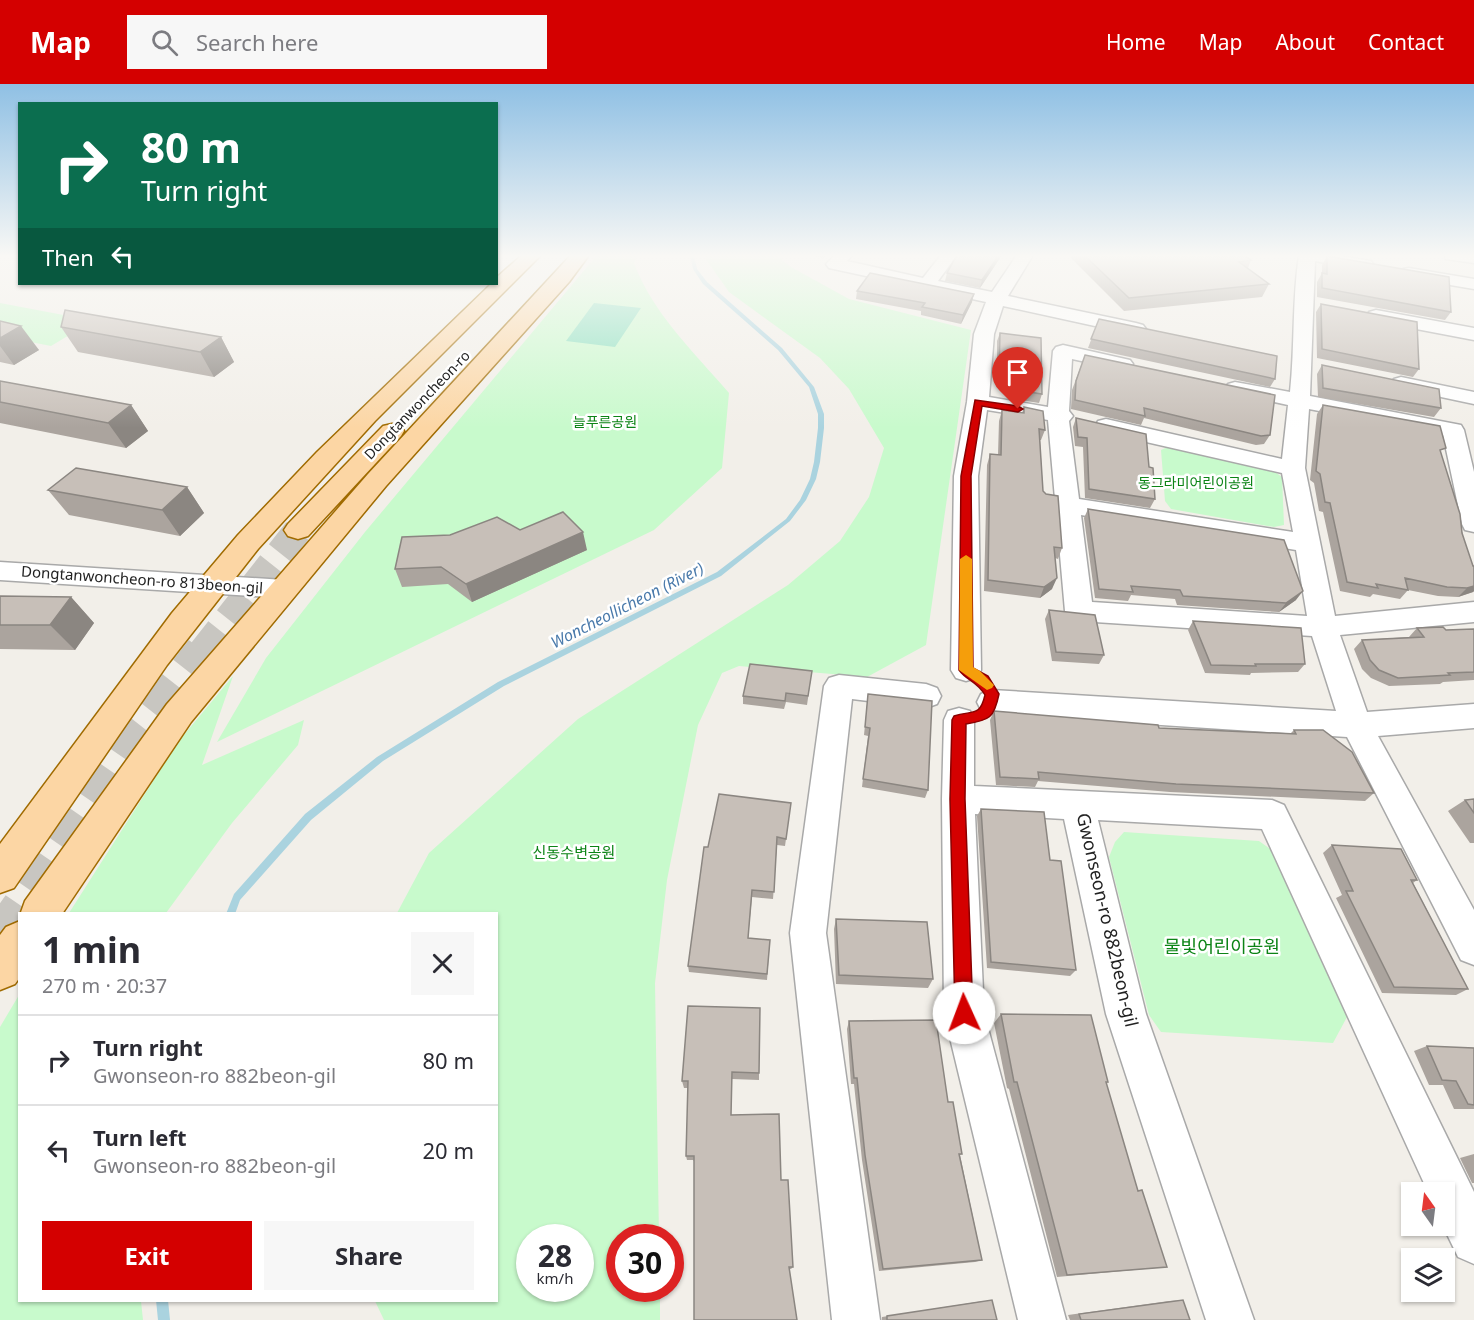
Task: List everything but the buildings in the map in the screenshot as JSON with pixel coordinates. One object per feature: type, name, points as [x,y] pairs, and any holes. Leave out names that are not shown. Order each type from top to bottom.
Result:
[{"type":"main road","points":[[0,875],[101,732],[211,586],[344,437],[472,313]]},
{"type":"main road","name":"Dongtanwoncheon-ro","points":[[298,530],[505,313]]},
{"type":"main road","points":[[40,912],[178,713],[377,480],[530,313]]},
{"type":"main road","points":[[0,969],[18,944]]},
{"type":"street","points":[[966,670],[966,476],[978,402],[984,334],[992,313]]},
{"type":"street","points":[[1057,313],[1155,333]]},
{"type":"street","points":[[1303,313],[1303,363],[1293,468],[1323,627],[1356,725],[1474,947]]},
{"type":"street","points":[[1360,313],[1474,334]]},
{"type":"street","points":[[1142,368],[1063,351],[1058,415],[1079,611],[1323,627],[1474,612]]},
{"type":"street","points":[[1280,359],[1326,368]]},
{"type":"street","points":[[1383,380],[1474,398]]},
{"type":"street","points":[[1209,383],[1453,430],[1474,524]]},
{"type":"street","points":[[978,402],[1058,415],[1293,468]]},
{"type":"street","points":[[1066,505],[1307,543]]},
{"type":"street","name":"Dongtanwoncheon-ro 813beon-gil","points":[[0,571],[211,586],[285,588]]},
{"type":"street","points":[[1042,1320],[964,1013],[958,799],[976,711],[989,687],[975,674],[966,670],[955,668],[935,673],[925,687],[926,696],[938,712],[976,711],[1356,725],[1474,716]]},
{"type":"street","points":[[856,1320],[808,933],[839,686],[926,696]]},
{"type":"street","points":[[958,799],[1078,806]]},
{"type":"street","name":"Gwonseon-ro 882beon-gil","points":[[1230,1320],[1126,1014],[1078,806],[1272,815],[1474,1241]]},
{"type":"green space","points":[[0,313],[51,313],[91,322],[51,346],[0,336]]},
{"type":"green space","name":"늘푸른공원","points":[[549,313],[661,313],[729,393],[722,468],[654,530],[217,742],[266,658],[365,532]]},
{"type":"green space","points":[[587,313],[638,313],[615,347],[566,341]]},
{"type":"green space","name":"신동수변공원","points":[[758,313],[903,313],[971,330],[926,645],[867,677],[739,666],[722,673],[698,725],[667,880],[655,983],[659,1224],[606,1224],[606,1302],[660,1302],[660,1320],[384,1320],[375,1302],[498,1302],[498,912],[398,912],[429,853],[578,719],[788,585],[840,541],[869,497],[884,448],[849,389],[820,358]]},
{"type":"green space","name":"동그라미어린이공원","points":[[1170,446],[1271,469],[1282,477],[1284,525],[1274,527],[1171,509],[1165,501],[1161,450]]},
{"type":"green space","points":[[233,676],[202,765],[304,720],[298,745],[232,823],[167,912],[70,912],[178,742]]},
{"type":"green space","name":"물빛어린이공원","points":[[1124,832],[1259,841],[1280,856],[1347,1017],[1333,1043],[1161,1032],[1149,1015],[1109,857],[1115,842]]},
{"type":"green space","points":[[18,997],[18,1302],[141,1302],[143,1320],[0,1320],[0,1027]]},
{"type":"waterway","name":"Woncheollicheon (River)","points":[[231,912],[237,897],[308,817],[380,759],[501,684],[719,574],[788,520],[803,500],[813,479],[817,462],[821,414],[811,387],[780,349],[739,313]]},
{"type":"waterway","name":"Woncheollicheon (River)","points":[[162,1302],[164,1320]]},
{"type":"tunnel","points":[[202,652],[298,530]]},
{"type":"tunnel","points":[[0,935],[142,729],[203,651]]},
{"type":"slow traffic","points":[[966,559],[966,670],[975,674],[987,685]]},
{"type":"route","points":[[964,1013],[958,799],[959,720],[971,720],[981,716],[992,702],[989,687],[975,674],[966,670],[966,476],[978,402],[1018,409]]}]
